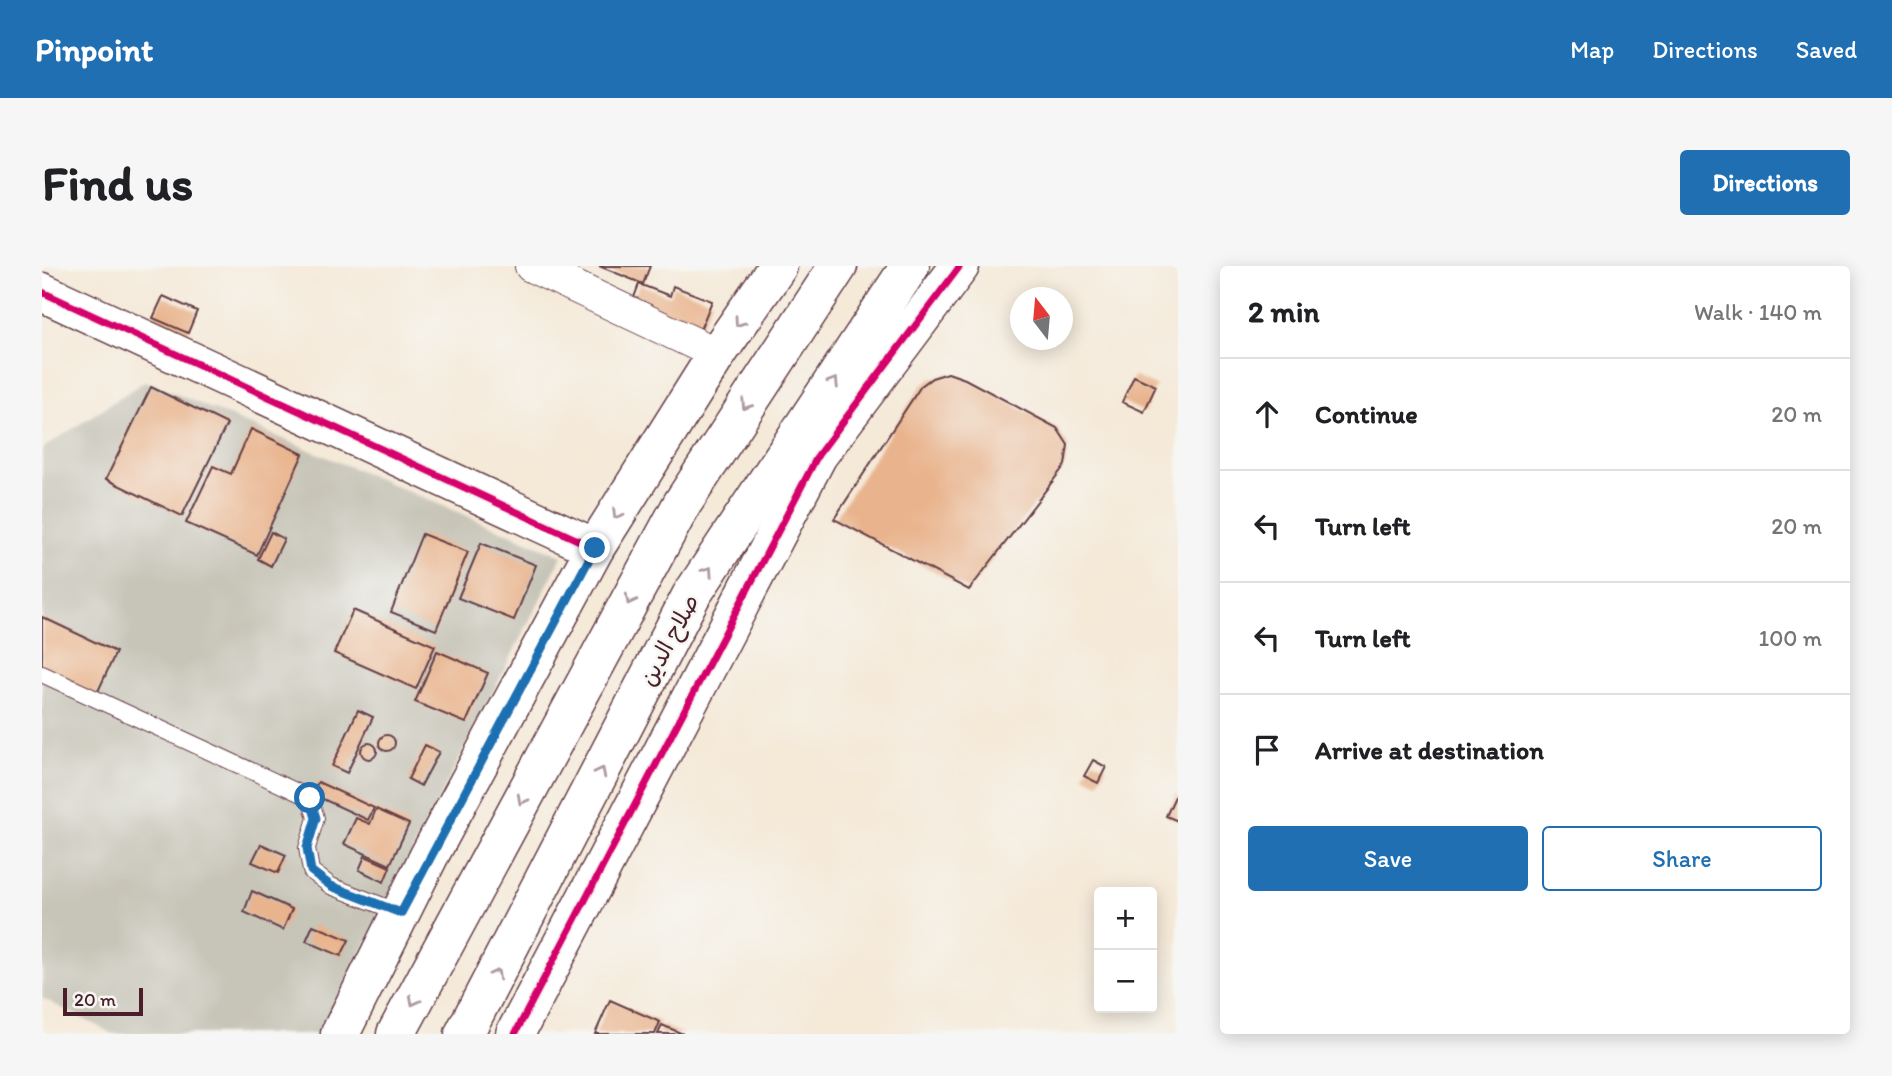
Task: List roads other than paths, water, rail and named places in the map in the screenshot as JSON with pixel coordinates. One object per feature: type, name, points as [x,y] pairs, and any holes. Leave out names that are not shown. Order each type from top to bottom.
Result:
[{"type":"main road","points":[[340,1034],[401,913],[595,548],[717,354],[778,266]]},
{"type":"main road","points":[[396,1034],[682,504],[838,266]]},
{"type":"main road","name":"صلاح الدين","points":[[464,1034],[691,596],[910,266]]},
{"type":"main road","points":[[515,1034],[818,455],[960,266]]},
{"type":"main road","points":[[42,292],[595,548]]},
{"type":"street","points":[[531,266],[717,354]]},
{"type":"lane","points":[[42,674],[310,798],[316,818],[307,848],[311,871],[331,886],[401,913]]}]
